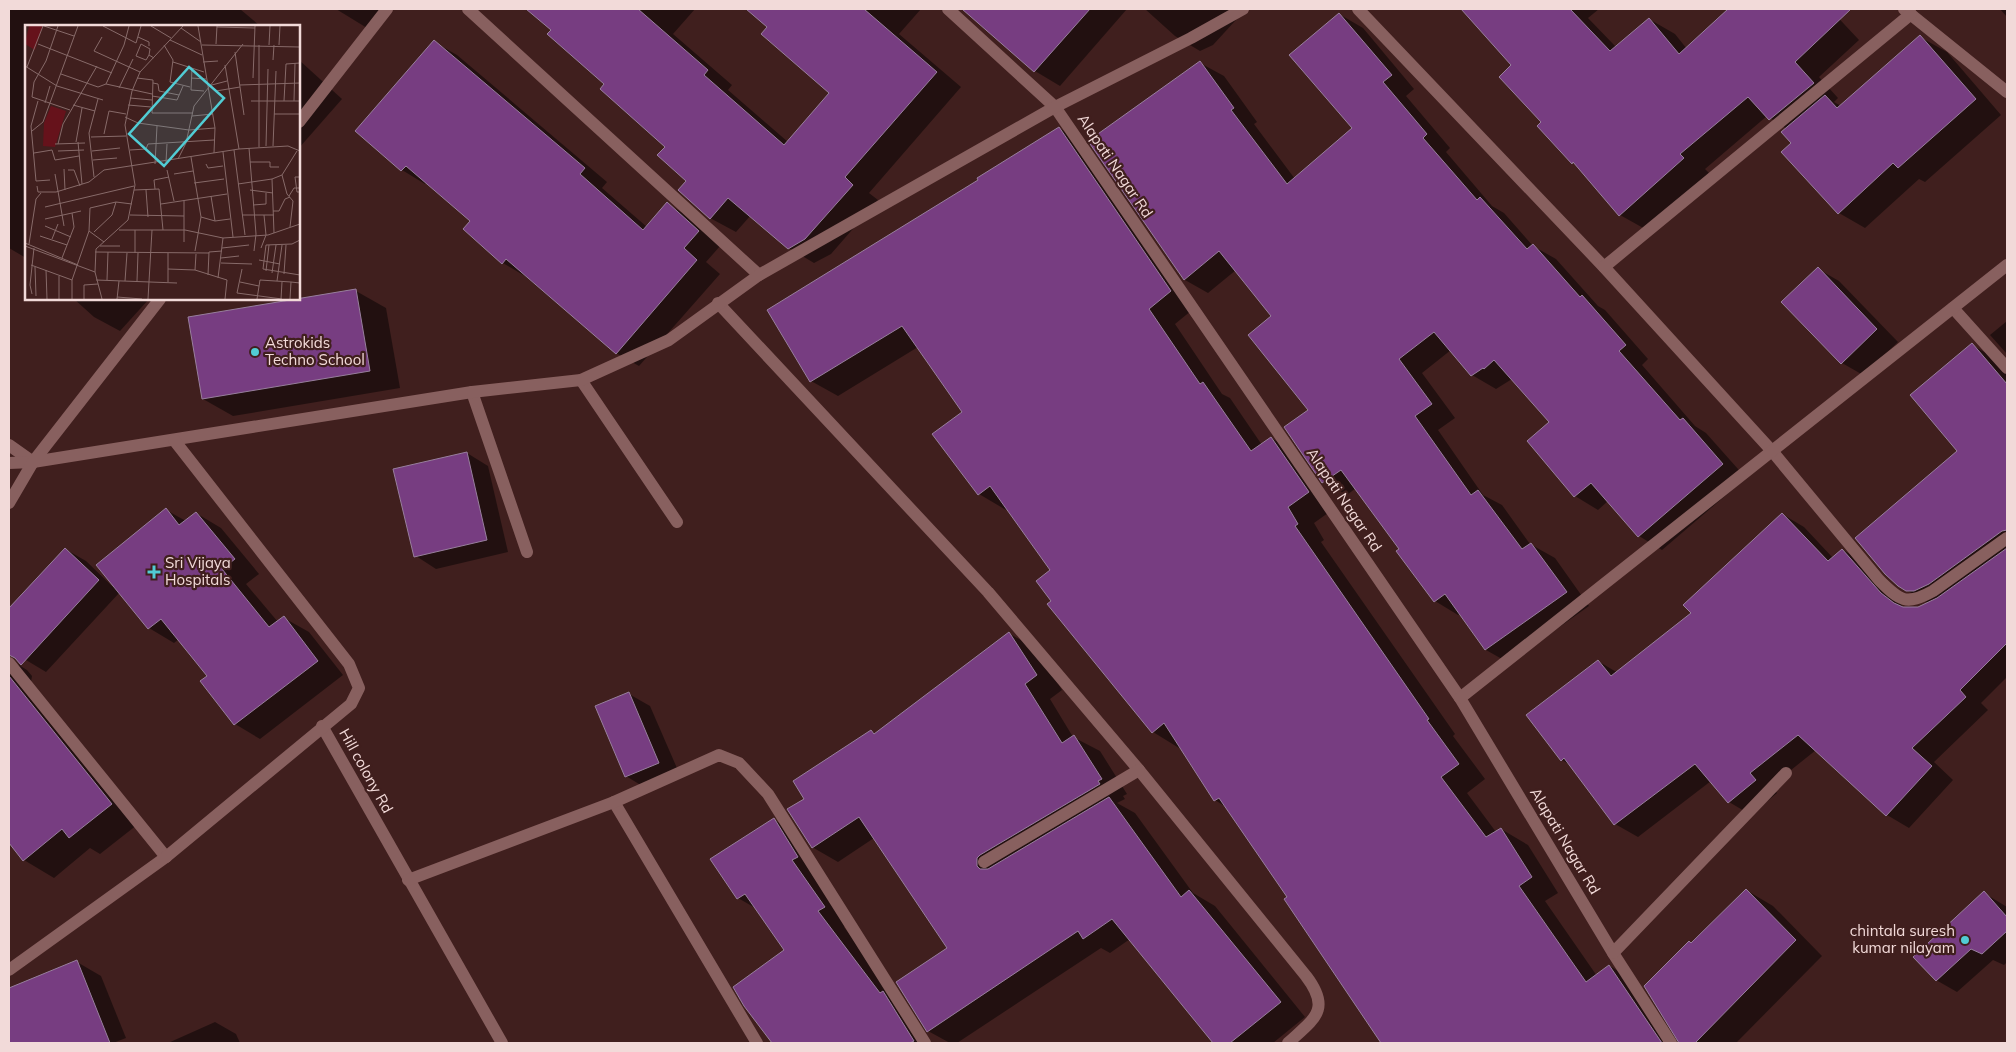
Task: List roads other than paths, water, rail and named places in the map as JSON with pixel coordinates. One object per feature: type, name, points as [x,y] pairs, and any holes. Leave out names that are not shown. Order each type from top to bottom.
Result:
[{"type":"street","points":[[300,121],[387,9]]},
{"type":"street","points":[[468,9],[759,275]]},
{"type":"street","name":"Alapati Nagar Rd","points":[[948,9],[1055,107],[1460,698],[1613,953],[1671,1043]]},
{"type":"street","points":[[9,463],[33,462],[472,392],[581,380],[669,340],[759,275],[1055,107],[1191,38],[1243,9]]},
{"type":"street","points":[[1358,9],[1604,267],[1772,451],[1880,580],[1897,597],[1907,601],[1921,598],[2007,538]]},
{"type":"street","points":[[1604,267],[1907,12],[2007,92]]},
{"type":"street","points":[[1460,698],[2007,265]]},
{"type":"street","points":[[9,503],[33,462],[159,300]]},
{"type":"street","points":[[718,303],[988,592],[1139,770],[1317,990],[1319,1009],[1314,1020],[1288,1043]]},
{"type":"street","points":[[1953,308],[2007,368]]},
{"type":"street","points":[[581,380],[677,522]]},
{"type":"street","points":[[472,392],[527,552]]},
{"type":"street","name":"Hill colony Rd","points":[[174,440],[349,664],[359,688],[351,704],[322,726],[502,1043]]},
{"type":"street","points":[[9,445],[33,462]]},
{"type":"street","points":[[9,663],[166,857]]},
{"type":"street","points":[[9,970],[166,857],[322,726]]},
{"type":"street","points":[[408,880],[614,802],[719,755],[739,763],[768,794],[925,1043]]},
{"type":"street","points":[[984,862],[1139,770]]},
{"type":"street","points":[[1613,953],[1786,773]]},
{"type":"street","points":[[614,802],[757,1043]]},
{"type":"place","name":"Astrokids Techno School","points":[[255,352]]},
{"type":"place","name":"Sri Vijaya Hospitals","points":[[154,572]]},
{"type":"place","name":"chintala suresh kumar nilayam","points":[[1965,940]]}]
